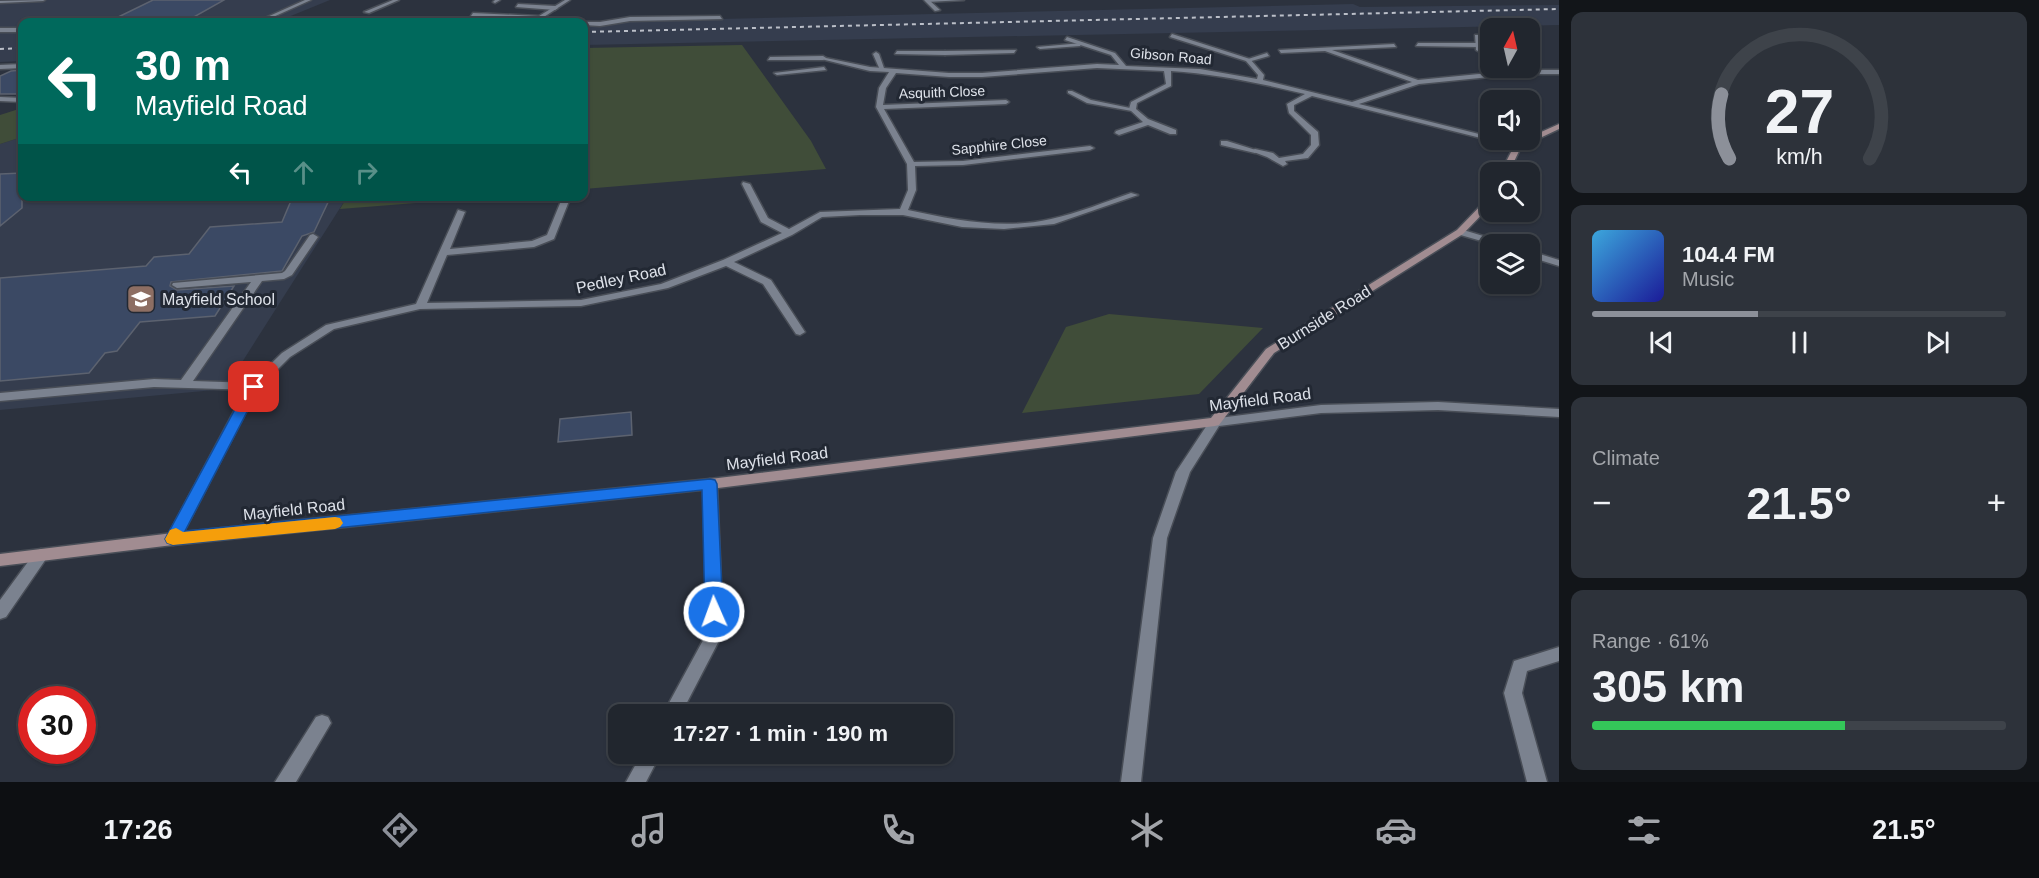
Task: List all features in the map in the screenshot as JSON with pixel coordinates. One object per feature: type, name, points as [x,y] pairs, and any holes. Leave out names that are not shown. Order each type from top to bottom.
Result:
[{"type":"street","points":[[0,2],[43,0]]},
{"type":"street","points":[[268,18],[309,0]]},
{"type":"street","points":[[367,12],[397,0]]},
{"type":"street","points":[[541,18],[568,0]]},
{"type":"street","points":[[927,0],[962,0]]},
{"type":"street","points":[[927,0],[938,10]]},
{"type":"street","points":[[518,6],[555,8]]},
{"type":"street","points":[[473,15],[512,18]]},
{"type":"street","points":[[588,24],[630,19],[720,18]]},
{"type":"street","points":[[0,30],[18,30]]},
{"type":"street","points":[[1172,36],[1248,60],[1261,75],[1259,81]]},
{"type":"street","points":[[1477,36],[1477,45],[1480,50]]},
{"type":"street","points":[[1067,39],[1113,54],[1123,66]]},
{"type":"street","points":[[1040,48],[1080,44]]},
{"type":"street","points":[[1418,45],[1477,45]]},
{"type":"street","points":[[1281,51],[1394,46]]},
{"type":"street","points":[[1321,48],[1418,82]]},
{"type":"street","points":[[897,53],[1014,51]]},
{"type":"street","points":[[988,52],[995,59]]},
{"type":"street","points":[[876,54],[883,70]]},
{"type":"street","points":[[1248,60],[1267,55]]},
{"type":"street","name":"Gibson Road","points":[[770,59],[823,58],[841,64],[893,72],[949,75],[1071,66],[1167,68],[1259,81],[1480,136]]},
{"type":"street","name":"Gibson Road","points":[[777,73],[824,69],[841,64]]},
{"type":"street","points":[[0,67],[18,66]]},
{"type":"street","points":[[1002,66],[1012,72]]},
{"type":"street","points":[[1132,109],[1134,102],[1169,85],[1167,68]]},
{"type":"street","points":[[893,72],[884,83],[879,98],[879,107],[911,164],[912,190],[903,212]]},
{"type":"street","points":[[1540,72],[1559,72]]},
{"type":"street","points":[[1353,104],[1418,82],[1480,76]]},
{"type":"street","points":[[1070,92],[1089,102],[1132,109],[1138,117],[1148,123],[1173,132]]},
{"type":"street","points":[[1224,143],[1255,151],[1282,163],[1305,156],[1315,145],[1315,134],[1291,112],[1290,104],[1311,94]]},
{"type":"street","points":[[0,99],[18,100]]},
{"type":"street","name":"Asquith Close","points":[[879,107],[1006,102]]},
{"type":"street","points":[[1119,133],[1148,123]]},
{"type":"street","points":[[1540,135],[1559,126]]},
{"type":"street","name":"Sapphire Close","points":[[911,164],[963,164],[1090,148]]},
{"type":"street","points":[[746,184],[764,220],[789,233]]},
{"type":"street","name":"Pedley Road","points":[[173,539],[254,387],[286,355],[330,327],[420,306],[581,303],[664,286],[726,262],[789,233],[820,215],[903,212],[962,224],[1004,226],[1051,222],[1134,195]]},
{"type":"street","points":[[445,252],[534,244],[551,237],[565,201]]},
{"type":"street","name":"Burnside Road","points":[[1131,782],[1160,538],[1183,472],[1215,422],[1270,351],[1460,232],[1480,211]]},
{"type":"street","points":[[420,306],[461,212]]},
{"type":"street","points":[[1460,232],[1480,238]]},
{"type":"street","points":[[177,285],[278,278],[289,273],[313,237]]},
{"type":"street","points":[[1540,257],[1559,262]]},
{"type":"street","points":[[726,262],[767,282],[800,332]]},
{"type":"street","points":[[185,384],[258,279]]},
{"type":"street","points":[[0,397],[154,383],[254,387]]},
{"type":"street","name":"Mayfield Road","points":[[0,560],[173,539],[710,484],[1321,409],[1438,406],[1559,413]]},
{"type":"street","points":[[677,704],[715,633],[710,484]]},
{"type":"street","points":[[0,612],[40,555]]},
{"type":"street","points":[[1537,782],[1513,693],[1520,666],[1559,654]]},
{"type":"street","points":[[285,782],[322,723]]},
{"type":"street","points":[[636,782],[646,764]]},
{"type":"shaded area","points":[[0,0],[330,0],[286,18],[18,18],[18,61],[0,62]]},
{"type":"shaded area","points":[[1353,4],[1360,7],[1559,5],[1559,25],[1540,25],[1540,18],[1480,18],[1480,27],[588,45],[588,25],[610,25],[632,21]]},
{"type":"shaded area","points":[[400,16],[442,18],[395,18]]},
{"type":"shaded area","name":"Mayfield School","points":[[18,138],[18,201],[344,201],[225,389],[0,410],[0,144]]},
{"type":"green space","points":[[742,45],[811,141],[826,169],[588,189],[588,48]]},
{"type":"green space","points":[[18,109],[18,138],[0,144],[0,115]]},
{"type":"green space","points":[[345,201],[441,201],[340,209]]},
{"type":"green space","points":[[1109,314],[1263,328],[1199,394],[1022,413],[1066,327]]},
{"type":"building","points":[[153,0],[224,0],[192,18],[116,18]]},
{"type":"building","points":[[18,70],[18,94],[0,94],[0,76]]},
{"type":"building","points":[[18,173],[18,201],[22,201],[22,208],[0,226],[0,174]]},
{"type":"building","points":[[291,201],[329,201],[314,232],[302,236],[282,271],[171,282],[170,286],[177,290],[234,286],[215,316],[140,322],[117,351],[105,353],[89,373],[0,381],[0,278],[146,266],[154,257],[189,254],[210,227],[282,222]]},
{"type":"building","points":[[631,412],[632,435],[558,442],[560,419]]},
{"type":"railway","points":[[588,32],[1559,9]]},
{"type":"railway","points":[[0,49],[18,48]]},
{"type":"slow traffic","points":[[176,534],[173,539],[335,523]]},
{"type":"place","name":"Mayfield School","points":[[141,299]]},
{"type":"route","points":[[254,387],[173,539],[710,484],[714,612]]}]
